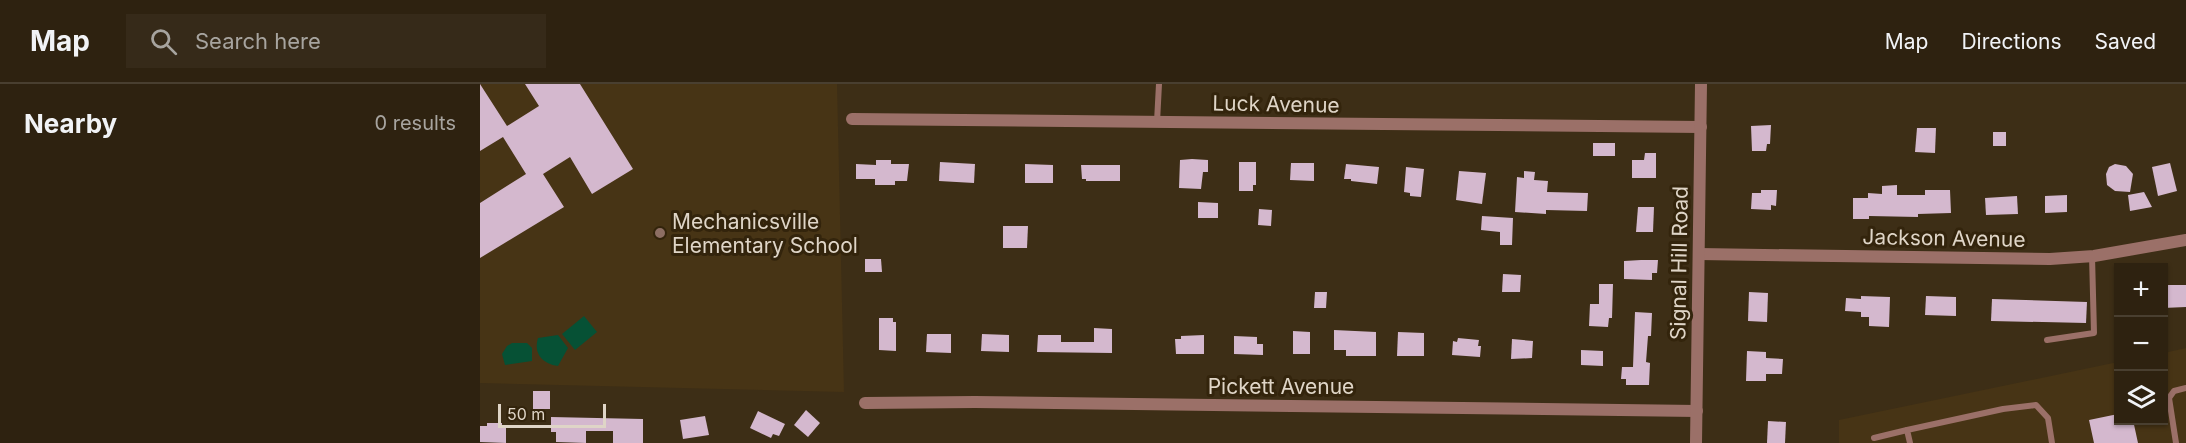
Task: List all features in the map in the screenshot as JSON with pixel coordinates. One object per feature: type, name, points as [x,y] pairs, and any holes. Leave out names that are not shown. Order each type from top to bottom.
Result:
[{"type":"street","name":"Signal Hill Road","points":[[1696,443],[1701,84]]},
{"type":"street","name":"Luck Avenue","points":[[852,119],[1701,127]]},
{"type":"street","name":"Jackson Avenue","points":[[1699,254],[2009,259],[2092,256],[2186,240]]},
{"type":"street","name":"Pickett Avenue","points":[[865,402],[1697,411]]},
{"type":"lane","points":[[1157,122],[1159,84]]},
{"type":"lane","points":[[2047,340],[2094,333],[2092,256]]},
{"type":"lane","points":[[2176,443],[2169,398],[2174,391],[2186,388]]},
{"type":"lane","points":[[1874,438],[2004,409],[2036,405],[2048,418],[2052,443]]},
{"type":"lane","points":[[1907,430],[1910,443]]},
{"type":"shaded area","name":"Mechanicsville Elementary School","points":[[480,84],[837,84],[844,392],[480,383]]},
{"type":"shaded area","points":[[2186,348],[2186,443],[1839,443],[1839,420],[2114,363],[2114,425],[2168,425],[2168,352]]},
{"type":"green space","points":[[584,316],[597,332],[575,350],[562,334]]},
{"type":"green space","points":[[558,335],[568,348],[558,366],[540,357],[537,344],[538,338]]},
{"type":"green space","points":[[512,343],[527,343],[532,348],[532,361],[505,365],[502,354]]},
{"type":"building","name":"Mechanicsville Elementary School","points":[[480,84],[507,126],[539,106],[525,84],[580,84],[633,169],[592,194],[570,157],[543,174],[564,207],[480,258],[480,203],[526,174],[503,137],[480,151]]},
{"type":"building","points":[[1771,125],[1770,144],[1767,144],[1766,151],[1752,151],[1751,126]]},
{"type":"building","points":[[1917,128],[1936,128],[1935,153],[1915,152]]},
{"type":"building","points":[[1993,132],[2006,132],[2006,146],[1993,146]]},
{"type":"building","points":[[1593,143],[1615,143],[1615,156],[1593,156]]},
{"type":"building","points":[[1645,153],[1656,153],[1656,178],[1632,178],[1632,160],[1644,160]]},
{"type":"building","points":[[876,160],[891,160],[891,164],[909,164],[907,181],[895,181],[895,185],[875,185],[875,179],[856,179],[856,164],[876,165]]},
{"type":"building","points":[[1180,160],[1208,160],[1208,172],[1203,172],[1201,189],[1179,188]]},
{"type":"building","points":[[940,162],[975,164],[974,183],[939,181]]},
{"type":"building","points":[[1239,162],[1256,162],[1256,185],[1253,185],[1253,191],[1239,191]]},
{"type":"building","points":[[1291,163],[1314,163],[1314,181],[1290,180]]},
{"type":"building","points":[[2170,163],[2177,191],[2158,196],[2152,167]]},
{"type":"building","points":[[1025,164],[1053,165],[1053,183],[1025,183]]},
{"type":"building","points":[[1346,164],[1379,167],[1377,184],[1344,179]]},
{"type":"building","points":[[2115,164],[2126,166],[2133,174],[2130,192],[2115,191],[2107,185],[2106,174],[2109,167]]},
{"type":"building","points":[[1081,165],[1120,165],[1120,181],[1086,181],[1082,179]]},
{"type":"building","points":[[1406,167],[1424,169],[1421,197],[1410,196],[1410,193],[1404,192]]},
{"type":"building","points":[[1459,171],[1486,173],[1482,204],[1456,200]]},
{"type":"building","points":[[1524,171],[1535,172],[1534,180],[1548,181],[1547,192],[1588,193],[1587,211],[1546,210],[1546,214],[1515,212],[1517,177],[1524,178]]},
{"type":"building","points":[[1897,185],[1897,195],[1925,195],[1925,190],[1950,190],[1951,213],[1918,214],[1918,217],[1869,216],[1869,219],[1853,219],[1853,198],[1868,198],[1868,193],[1882,194],[1882,186]]},
{"type":"building","points":[[1761,190],[1777,190],[1776,206],[1771,205],[1771,210],[1751,209],[1752,193],[1761,193]]},
{"type":"building","points":[[2144,192],[2152,207],[2130,211],[2128,195]]},
{"type":"building","points":[[2067,195],[2067,212],[2045,213],[2045,196]]},
{"type":"building","points":[[2017,196],[2018,214],[1986,215],[1985,198]]},
{"type":"building","points":[[1198,202],[1218,203],[1218,218],[1198,218]]},
{"type":"building","points":[[1638,207],[1654,207],[1653,232],[1636,232]]},
{"type":"building","points":[[1259,209],[1272,210],[1271,226],[1258,225]]},
{"type":"building","points":[[1482,216],[1513,218],[1512,245],[1500,245],[1500,232],[1481,230]]},
{"type":"building","points":[[1003,226],[1028,226],[1027,248],[1003,248]]},
{"type":"building","points":[[865,259],[881,259],[882,272],[865,272]]},
{"type":"building","points":[[1658,260],[1657,273],[1652,273],[1652,280],[1624,279],[1624,261]]},
{"type":"building","points":[[1503,274],[1521,275],[1520,292],[1502,292]]},
{"type":"building","points":[[1599,284],[1613,284],[1612,318],[1609,318],[1608,327],[1589,326],[1590,304],[1599,304]]},
{"type":"building","points":[[2168,285],[2186,285],[2186,307],[2168,308]]},
{"type":"building","points":[[1315,292],[1327,292],[1326,308],[1314,308]]},
{"type":"building","points":[[1749,292],[1768,293],[1767,322],[1748,321]]},
{"type":"building","points":[[1861,296],[1890,297],[1889,327],[1869,326],[1869,317],[1861,317],[1861,312],[1845,311],[1846,298],[1861,299]]},
{"type":"building","points":[[1926,296],[1956,297],[1956,316],[1925,315]]},
{"type":"building","points":[[1992,299],[2087,302],[2086,323],[1991,321]]},
{"type":"building","points":[[1635,312],[1652,313],[1651,336],[1648,336],[1646,362],[1650,363],[1649,385],[1626,385],[1626,379],[1621,379],[1622,367],[1633,367]]},
{"type":"building","points":[[879,318],[893,318],[893,322],[896,322],[896,351],[879,350]]},
{"type":"building","points":[[1094,328],[1112,329],[1112,353],[1037,352],[1038,335],[1061,335],[1061,342],[1094,342]]},
{"type":"building","points":[[1334,330],[1376,332],[1376,356],[1346,356],[1346,350],[1334,350]]},
{"type":"building","points":[[1293,331],[1310,332],[1310,354],[1293,354]]},
{"type":"building","points":[[1398,332],[1424,333],[1424,356],[1397,356]]},
{"type":"building","points":[[927,334],[951,334],[951,353],[926,352]]},
{"type":"building","points":[[982,334],[1009,335],[1009,352],[981,351]]},
{"type":"building","points":[[1204,335],[1204,354],[1176,354],[1175,339],[1181,339],[1181,336]]},
{"type":"building","points":[[1234,336],[1257,337],[1257,344],[1263,344],[1263,355],[1234,354]]},
{"type":"building","points":[[1458,338],[1479,340],[1480,357],[1452,355],[1453,341],[1457,342]]},
{"type":"building","points":[[1512,339],[1533,341],[1532,358],[1511,359]]},
{"type":"building","points":[[1581,350],[1603,351],[1603,366],[1581,365]]},
{"type":"building","points":[[1747,351],[1766,352],[1766,358],[1783,359],[1782,374],[1766,374],[1766,381],[1746,381]]},
{"type":"building","points":[[533,391],[550,391],[550,409],[533,409]]},
{"type":"building","points":[[806,410],[820,423],[808,437],[794,425]]},
{"type":"building","points":[[758,411],[785,424],[779,436],[773,434],[771,438],[750,428]]},
{"type":"building","points":[[2114,415],[2114,425],[2134,425],[2138,443],[2094,443],[2089,420]]},
{"type":"building","points":[[705,416],[709,435],[683,439],[680,420]]},
{"type":"building","points":[[551,417],[643,419],[643,443],[613,443],[613,431],[586,431],[586,443],[556,442],[556,432],[551,432]]},
{"type":"building","points":[[1768,421],[1786,422],[1785,443],[1767,443]]},
{"type":"building","points":[[487,423],[502,423],[502,428],[506,428],[506,443],[480,442],[480,426],[487,426]]},
{"type":"place","name":"Mechanicsville Elementary School","points":[[660,233]]}]
